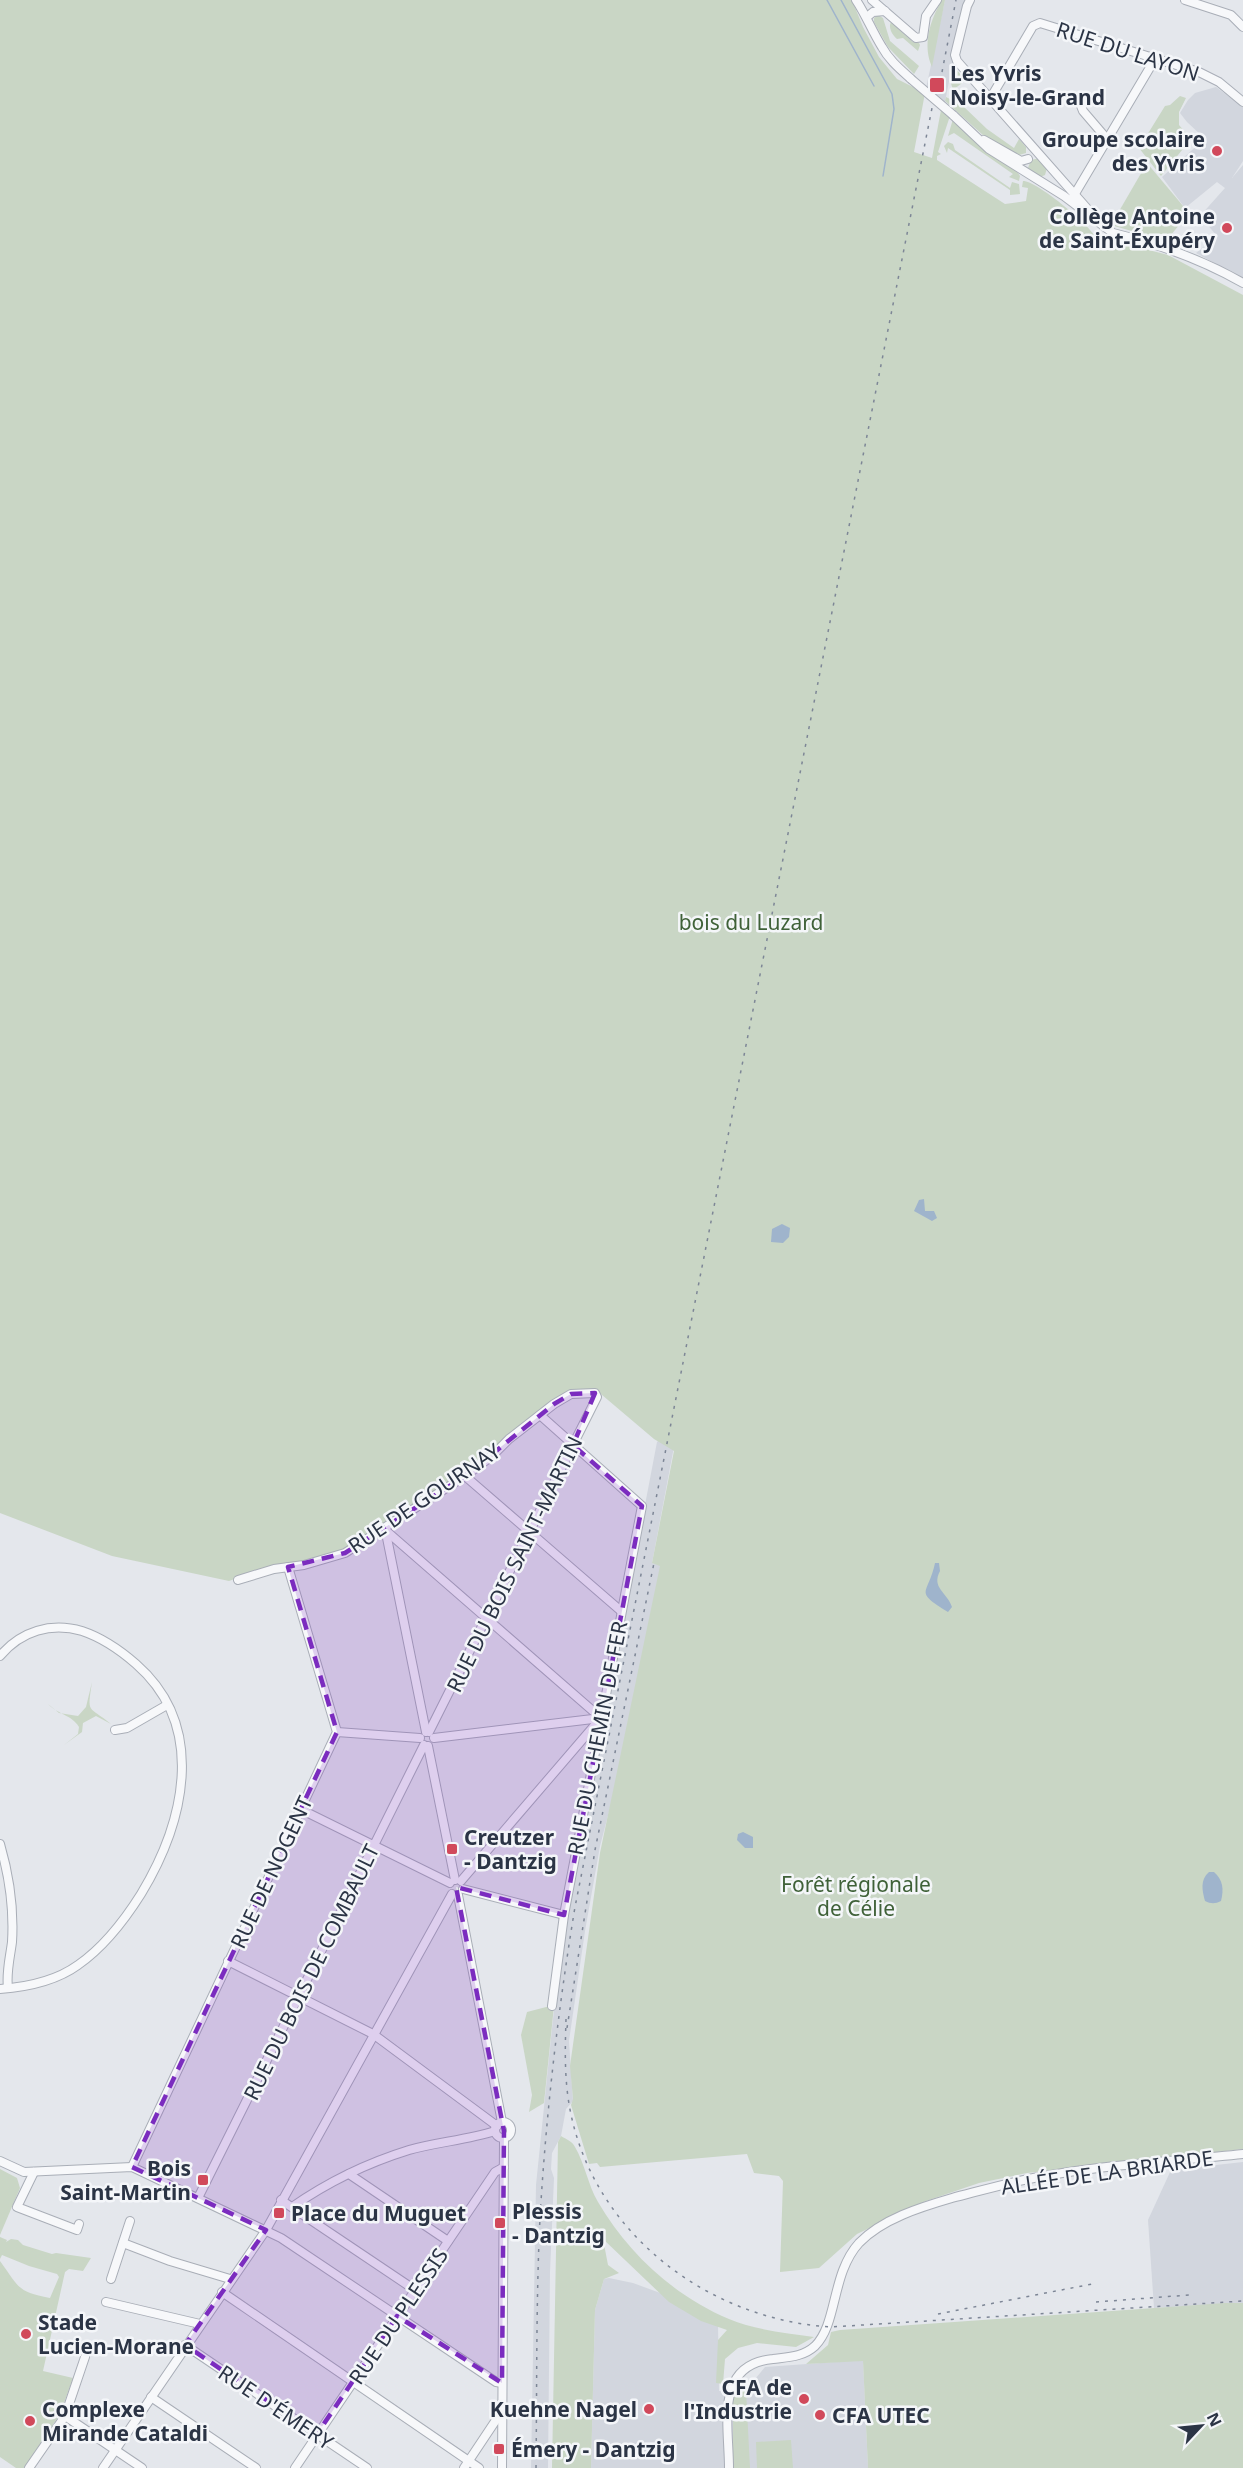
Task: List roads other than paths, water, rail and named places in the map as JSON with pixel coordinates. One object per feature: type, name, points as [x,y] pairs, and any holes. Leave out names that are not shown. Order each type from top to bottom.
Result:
[{"type":"street","points":[[856,0],[865,12],[882,48],[896,65],[989,149],[1070,201],[1113,233],[1172,249],[1198,259],[1243,284]]},
{"type":"street","points":[[872,0],[916,38],[923,37],[926,16],[937,0]]},
{"type":"street","points":[[970,0],[955,58],[1075,193],[1097,221]]},
{"type":"street","points":[[1189,1],[1236,19],[1243,27]]},
{"type":"street","points":[[865,12],[885,11]]},
{"type":"street","name":"RUE DU LAYON","points":[[990,99],[1033,26],[1040,22],[1210,77],[1243,102]]},
{"type":"street","points":[[1070,201],[1155,59]]},
{"type":"street","points":[[1078,99],[1083,111],[1107,139]]},
{"type":"street","points":[[975,134],[1021,161],[1039,153]]},
{"type":"street","points":[[1026,172],[1029,143]]},
{"type":"street","points":[[1038,180],[1047,177],[1051,167]]},
{"type":"street","name":"RUE DE GOURNAY","points":[[238,1580],[274,1569],[345,1553],[385,1531],[465,1476],[540,1415],[571,1394],[593,1392],[597,1395]]},
{"type":"street","name":"RUE DU BOIS SAINT-MARTIN","points":[[427,1739],[597,1395]]},
{"type":"street","points":[[540,1415],[573,1445]]},
{"type":"street","name":"RUE DU CHEMIN DE FER","points":[[552,2006],[564,1915],[642,1506],[573,1445]]},
{"type":"street","points":[[465,1476],[621,1611]]},
{"type":"street","points":[[385,1531],[601,1718]]},
{"type":"street","points":[[385,1531],[456,1887],[499,2137],[504,2139]]},
{"type":"street","points":[[288,1567],[337,1732],[427,1739],[601,1718]]},
{"type":"street","points":[[0,1656],[27,1633],[47,1628],[75,1629],[94,1635],[127,1656],[148,1676],[168,1705],[183,1768],[181,1797],[169,1838],[148,1882],[120,1924],[94,1953],[77,1966],[50,1979],[4,1988],[12,1941],[11,1909],[0,1844]]},
{"type":"street","points":[[115,1730],[127,1728],[168,1705]]},
{"type":"street","points":[[103,2468],[230,2279],[266,2230],[281,2199],[456,1887],[601,1718]]},
{"type":"street","name":"RUE DE NOGENT","points":[[132,2167],[337,1732]]},
{"type":"street","name":"RUE DU BOIS DE COMBAULT","points":[[198,2198],[427,1739]]},
{"type":"street","points":[[300,1809],[456,1887],[564,1915]]},
{"type":"street","points":[[228,1961],[373,2034],[498,2126]]},
{"type":"street","points":[[0,1984],[6,1975]]},
{"type":"street","points":[[292,2207],[318,2189],[349,2174],[410,2150],[509,2124],[512,2129],[511,2134],[504,2139]]},
{"type":"street","points":[[502,2468],[504,2139]]},
{"type":"street","name":"ALLÉE DE LA BRIARDE","points":[[729,2468],[729,2397],[732,2383],[740,2371],[750,2363],[793,2357],[806,2352],[817,2343],[826,2327],[842,2268],[850,2254],[870,2234],[910,2213],[990,2187],[1047,2175],[1243,2154]]},
{"type":"street","points":[[0,2161],[20,2172],[132,2167],[266,2230],[496,2382],[502,2383]]},
{"type":"street","name":"RUE DU PLESSIS","points":[[295,2468],[495,2172],[504,2167]]},
{"type":"street","points":[[20,2172],[26,2189]]},
{"type":"street","points":[[34,2172],[17,2207],[77,2230],[79,2224]]},
{"type":"street","points":[[349,2174],[448,2241]]},
{"type":"street","points":[[281,2199],[415,2290]]},
{"type":"street","points":[[111,2279],[130,2221]]},
{"type":"street","points":[[123,2243],[170,2262],[230,2279]]},
{"type":"street","points":[[222,2292],[466,2464],[479,2468]]},
{"type":"street","points":[[106,2302],[200,2324]]},
{"type":"street","name":"RUE D'ÉMERY","points":[[185,2345],[367,2468]]},
{"type":"street","points":[[29,2468],[65,2416],[85,2357]]},
{"type":"street","points":[[151,2397],[256,2468]]},
{"type":"street","points":[[466,2464],[496,2420],[502,2415]]},
{"type":"street","points":[[65,2416],[142,2468]]},
{"type":"water","points":[[924,1199],[925,1211],[934,1211],[937,1218],[932,1221],[914,1211],[919,1200]]},
{"type":"water","points":[[782,1224],[790,1228],[789,1237],[783,1243],[771,1242],[772,1229]]},
{"type":"water","points":[[935,1563],[939,1563],[940,1571],[937,1582],[952,1607],[948,1612],[927,1596],[927,1587]]},
{"type":"water","points":[[743,1832],[753,1837],[753,1848],[745,1848],[737,1840],[738,1834]]},
{"type":"water","points":[[1209,1872],[1214,1872],[1222,1885],[1221,1901],[1217,1903],[1205,1901],[1203,1882]]},
{"type":"waterway","points":[[827,0],[874,86]]},
{"type":"waterway","points":[[841,0],[892,94],[894,109],[883,176]]},
{"type":"railway","points":[[942,72],[956,0]]},
{"type":"railway","points":[[536,2468],[540,2218],[553,2062],[575,1907],[933,103]]},
{"type":"railway","points":[[567,2028],[595,1850],[654,1563]]},
{"type":"railway","points":[[566,2019],[565,2056],[569,2106],[586,2162],[607,2200],[634,2235],[667,2265],[703,2289],[744,2308],[787,2321],[831,2327],[1243,2301]]},
{"type":"railway","points":[[938,2314],[1092,2284]]},
{"type":"railway","points":[[1096,2302],[1189,2295]]},
{"type":"place","name":"Les Yvris Noisy-le-Grand","points":[[937,85]]},
{"type":"place","name":"Groupe scolaire des Yvris","points":[[1217,151]]},
{"type":"place","name":"Collège Antoine de Saint-Éxupéry","points":[[1227,228]]},
{"type":"place","name":"Creutzer - Dantzig","points":[[452,1849]]},
{"type":"place","name":"Bois Saint-Martin","points":[[203,2180]]},
{"type":"place","name":"Place du Muguet","points":[[279,2213]]},
{"type":"place","name":"Plessis - Dantzig","points":[[500,2223]]},
{"type":"place","name":"Stade Lucien-Morane","points":[[26,2334]]},
{"type":"place","name":"CFA de l'Industrie","points":[[804,2399]]},
{"type":"place","name":"Kuehne Nagel","points":[[649,2409]]},
{"type":"place","name":"CFA UTEC","points":[[820,2415]]},
{"type":"place","name":"Complexe Mirande Cataldi","points":[[30,2421]]},
{"type":"place","name":"Émery - Dantzig","points":[[499,2449]]},
{"type":"park label","name":"bois du Luzard","points":[[751,922]]},
{"type":"park label","name":"Forêt régionale de Célie","points":[[856,1896]]}]
